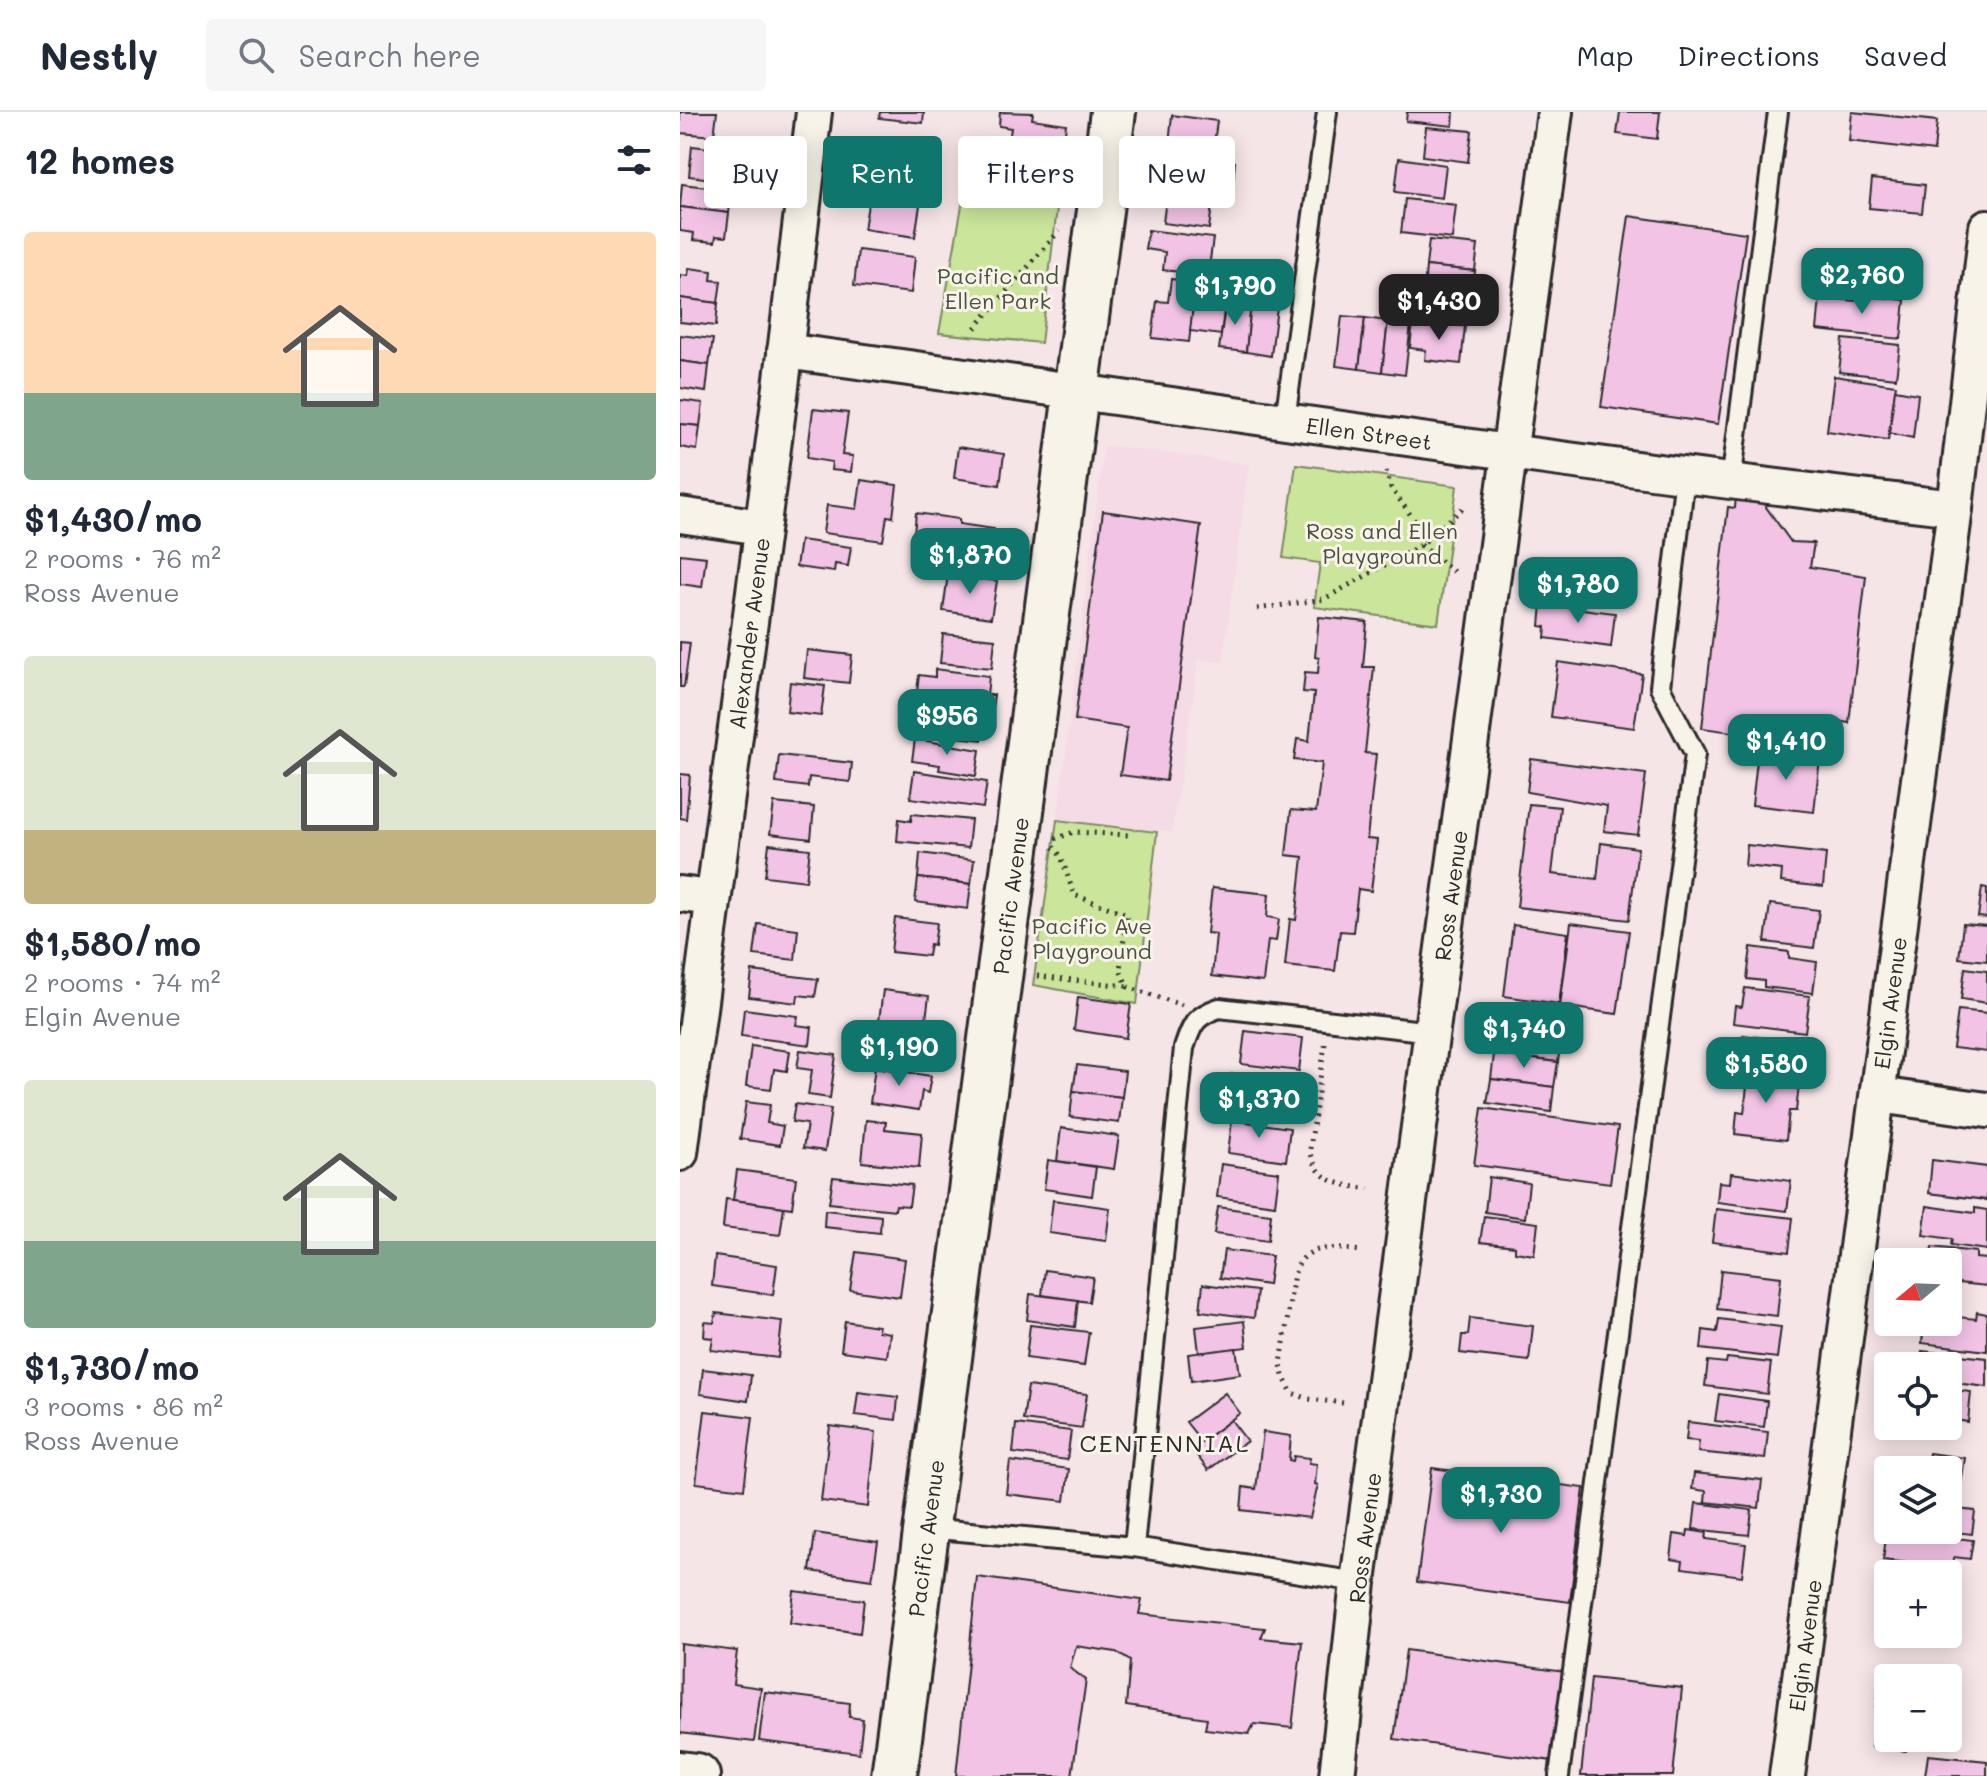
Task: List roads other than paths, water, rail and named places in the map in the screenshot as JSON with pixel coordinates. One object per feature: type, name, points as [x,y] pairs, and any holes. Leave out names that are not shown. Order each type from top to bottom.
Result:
[{"type":"street","name":"Alexander Avenue","points":[[680,1153],[696,896],[761,527],[814,112]]},
{"type":"street","name":"Pacific Avenue","points":[[894,1776],[1113,112]]},
{"type":"street","name":"Ross Avenue","points":[[1337,1776],[1358,1582],[1555,112]]},
{"type":"street","name":"Elgin Avenue","points":[[1787,1776],[1955,508],[1980,342],[1987,227]]},
{"type":"street","name":"Ellen Street","points":[[785,351],[1731,483],[1955,508]]},
{"type":"street","points":[[680,515],[761,527]]},
{"type":"street","points":[[1878,1095],[1987,1110]]},
{"type":"street","points":[[680,1774],[697,1776]]},
{"type":"lane","points":[[1285,420],[1327,112]]},
{"type":"lane","points":[[1731,483],[1778,112]]},
{"type":"lane","points":[[1559,1776],[1695,754],[1660,687],[1685,476]]},
{"type":"lane","points":[[1134,1547],[1184,1048],[1190,1030],[1201,1014],[1219,1008],[1432,1032]]},
{"type":"lane","points":[[927,1528],[1134,1547],[1358,1582]]},
{"type":"district","name":"CENTENNIAL","points":[[1165,1442]]},
{"type":"park label","name":"Pacific and Ellen Park","points":[[998,288]]},
{"type":"park label","name":"Ross and Ellen Playground","points":[[1382,542]]},
{"type":"park label","name":"Pacific Ave Playground","points":[[1092,938]]}]
